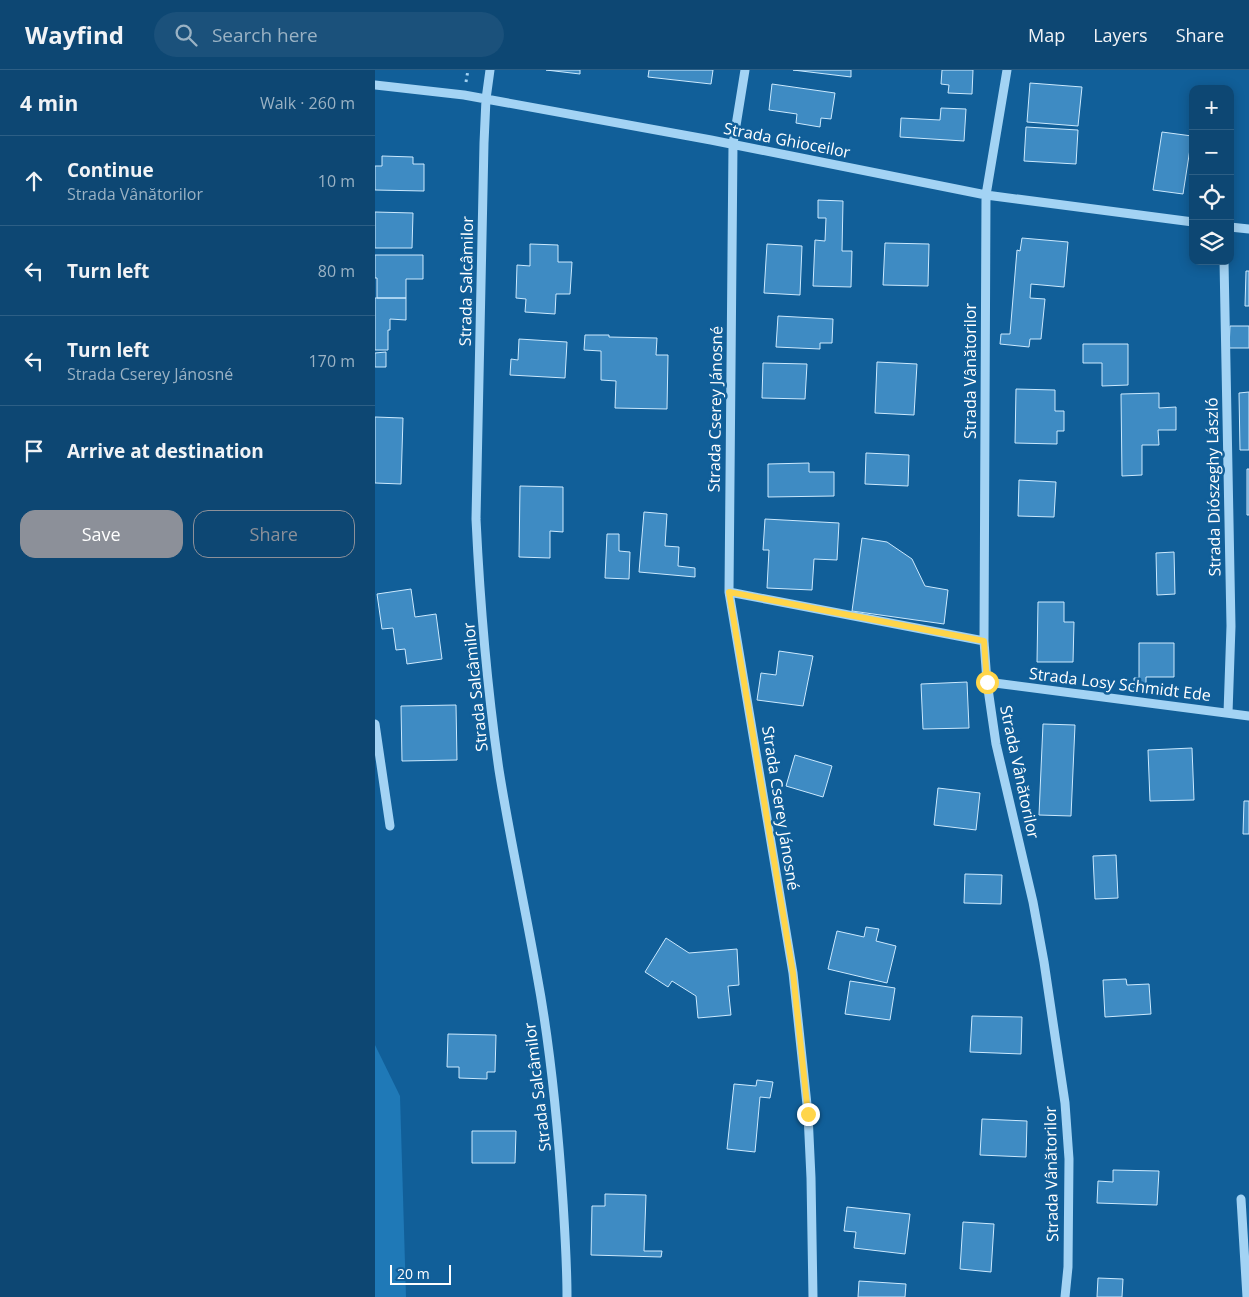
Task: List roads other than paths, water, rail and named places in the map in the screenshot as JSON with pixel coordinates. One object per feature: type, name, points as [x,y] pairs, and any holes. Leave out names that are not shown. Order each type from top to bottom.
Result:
[{"type":"street","name":"Strada Salcâmilor","points":[[490,70],[486,99],[476,519],[479,573],[485,654],[499,769],[549,1049],[560,1159],[567,1297]]},
{"type":"street","name":"Strada Cserey Jánosné","points":[[745,70],[733,144],[729,592],[793,973],[808,1114],[812,1205],[813,1297]]},
{"type":"street","name":"Strada Vânătorilor","points":[[1007,70],[986,194],[984,641],[987,682],[996,744],[1033,902],[1065,1103],[1069,1159],[1068,1267],[1065,1297]]},
{"type":"street","name":"Strada Ghioceilor","points":[[375,84],[486,99],[733,144],[986,194],[1189,221]]},
{"type":"street","points":[[1234,227],[1249,229]]},
{"type":"street","name":"Strada Diószeghy László","points":[[1224,265],[1231,626],[1228,713]]},
{"type":"street","points":[[729,592],[984,641]]},
{"type":"street","name":"Strada Losy Schmidt Ede","points":[[987,682],[1249,716]]},
{"type":"street","points":[[375,724],[391,826]]},
{"type":"street","points":[[1241,1199],[1247,1297]]}]
